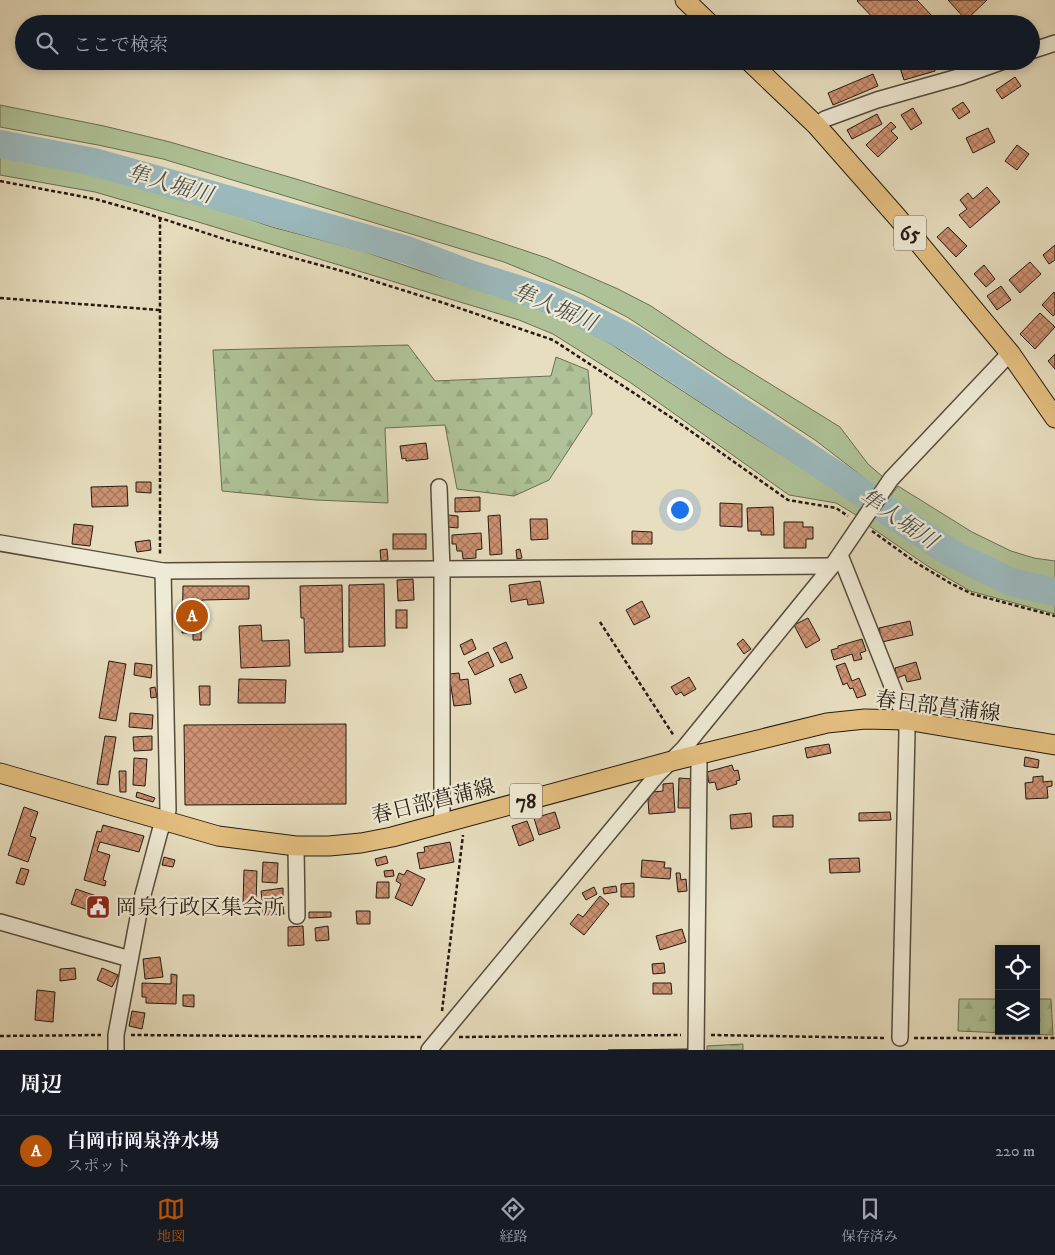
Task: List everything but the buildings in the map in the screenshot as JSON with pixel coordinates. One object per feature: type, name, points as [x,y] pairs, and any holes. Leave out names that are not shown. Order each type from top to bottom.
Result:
[{"type":"main road","points":[[685,0],[701,15]]},
{"type":"main road","name":"65","points":[[758,70],[817,126],[898,218],[1010,353],[1055,418]]},
{"type":"main road","name":"春日部菖蒲線","points":[[0,773],[218,836],[296,846],[330,846],[392,837],[684,754],[827,723],[865,718],[906,720],[1055,745]]},
{"type":"street","points":[[1040,48],[1055,42]]},
{"type":"street","points":[[817,126],[825,120],[877,100],[979,70]]},
{"type":"street","points":[[429,1050],[657,775],[684,754],[836,561],[891,479],[1010,353]]},
{"type":"street","points":[[439,487],[442,569],[441,824]]},
{"type":"street","points":[[0,543],[162,571],[442,569],[836,561]]},
{"type":"street","points":[[836,561],[906,720],[900,1038]]},
{"type":"street","points":[[116,1043],[141,902],[160,831],[168,810],[162,571]]},
{"type":"street","points":[[684,754],[699,765],[696,1042]]},
{"type":"street","points":[[296,846],[297,916]]},
{"type":"street","points":[[0,922],[130,959]]},
{"type":"path","points":[[0,181],[95,199],[227,240],[351,274],[553,340],[672,418],[788,500],[836,508],[861,523],[915,562],[972,594],[1055,616]]},
{"type":"path","points":[[160,218],[162,571]]},
{"type":"path","points":[[0,298],[160,310]]},
{"type":"path","points":[[600,622],[679,743],[684,754]]},
{"type":"path","points":[[439,1038],[465,817]]},
{"type":"path","points":[[0,1036],[116,1043],[439,1038],[696,1042],[900,1038],[1055,1038]]},
{"type":"green space","points":[[0,105],[104,126],[170,142],[478,235],[547,258],[618,289],[651,306],[725,356],[840,427],[868,464],[883,477],[876,487],[815,440],[627,317],[582,294],[504,262],[163,159],[0,127]]},
{"type":"green space","points":[[0,157],[98,174],[199,202],[272,227],[359,250],[439,277],[511,298],[571,323],[611,344],[753,437],[863,505],[856,515],[836,503],[789,495],[631,383],[553,334],[519,320],[95,192],[0,175]]},
{"type":"green space","points":[[408,345],[435,381],[551,376],[556,357],[588,370],[592,414],[549,480],[514,496],[457,489],[445,425],[385,428],[388,503],[316,500],[222,491],[213,350]]},
{"type":"green space","points":[[898,486],[972,532],[1011,551],[1034,558],[1055,561],[1055,582],[1013,575],[978,558],[933,532],[914,518],[907,509],[889,498]]},
{"type":"green space","points":[[876,514],[956,564],[1001,585],[1055,599],[1055,614],[970,591],[929,567],[869,526]]},
{"type":"green space","points":[[959,999],[995,999],[995,1033],[958,1031]]},
{"type":"green space","points":[[1040,999],[1051,999],[1053,1035],[1040,1034]]},
{"type":"green space","points":[[743,1044],[743,1050],[707,1050],[707,1046]]},
{"type":"waterway","name":"隼人堀川","points":[[0,144],[94,162],[287,216],[407,250],[470,274],[546,298],[631,339],[951,553],[1011,582],[1055,592]]},
{"type":"place","name":"白岡市岡泉浄水場","points":[[192,616]]},
{"type":"place","name":"岡泉行政区集会所","points":[[98,907]]}]
